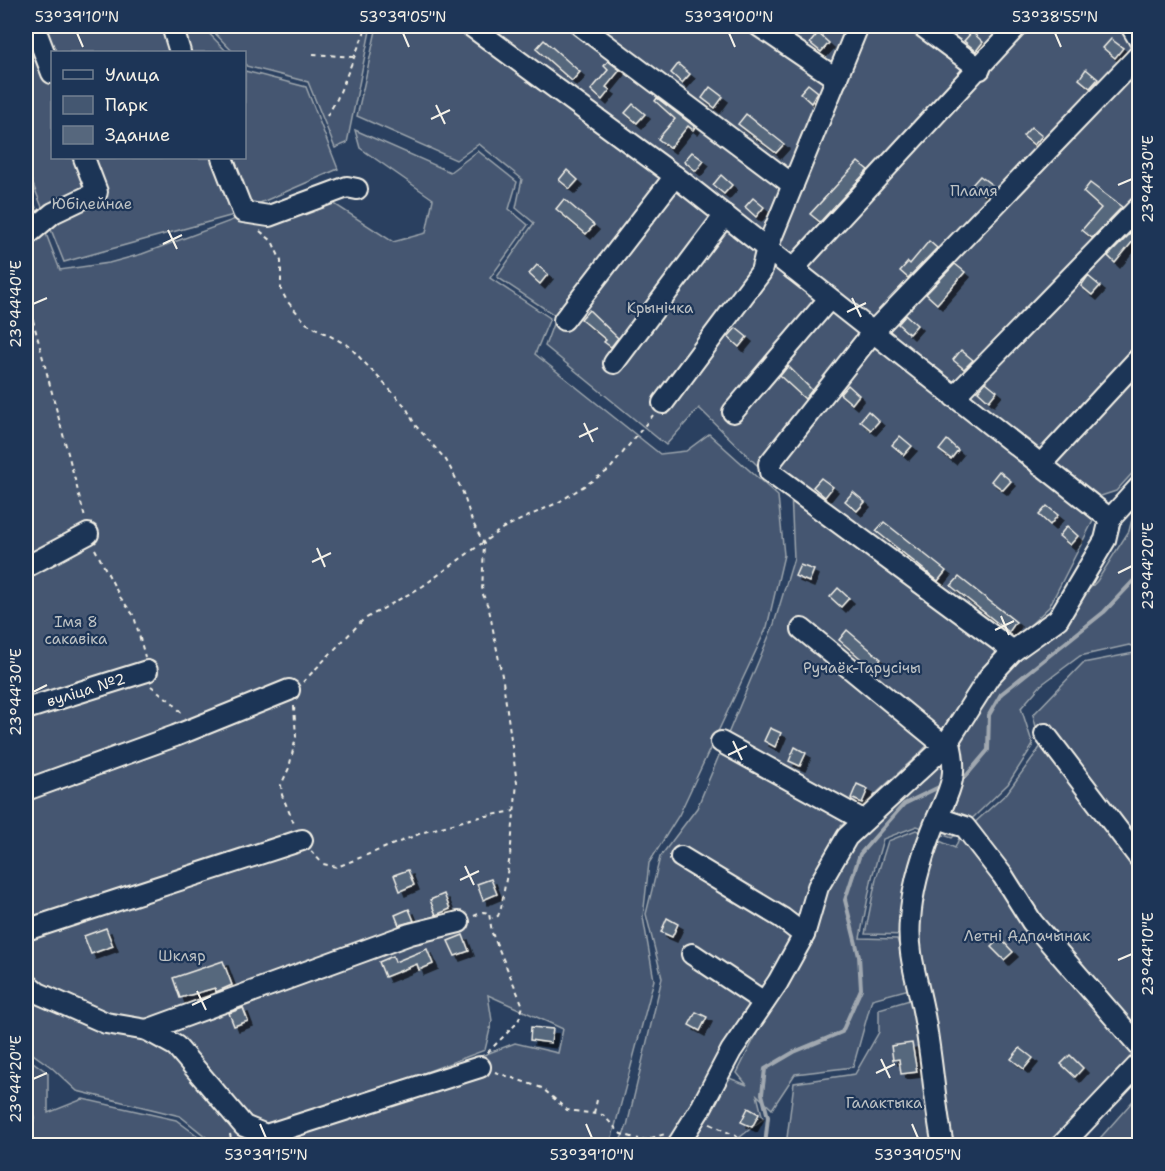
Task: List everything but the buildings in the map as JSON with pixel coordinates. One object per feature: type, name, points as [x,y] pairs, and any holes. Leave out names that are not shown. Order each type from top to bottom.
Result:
[{"type":"street","points":[[34,26],[51,70]]},
{"type":"street","points":[[172,26],[180,51]]},
{"type":"street","points":[[471,26],[675,176],[1110,519]]},
{"type":"street","points":[[581,26],[793,185]]},
{"type":"street","points":[[759,26],[837,79]]},
{"type":"street","points":[[663,403],[761,273],[766,248],[858,26]]},
{"type":"street","points":[[922,26],[980,69]]},
{"type":"street","points":[[793,269],[980,69],[1017,26]]},
{"type":"street","points":[[1131,26],[1140,40]]},
{"type":"street","points":[[1013,651],[770,472],[769,464],[872,333],[1140,54]]},
{"type":"street","points":[[26,237],[53,213],[97,192],[84,159]]},
{"type":"street","points":[[222,159],[243,212],[269,216],[347,187],[357,189]]},
{"type":"street","points":[[564,320],[675,176]]},
{"type":"street","points":[[954,397],[1140,206]]},
{"type":"street","points":[[614,363],[725,215]]},
{"type":"street","points":[[733,412],[829,298]]},
{"type":"street","points":[[1040,465],[1140,357]]},
{"type":"street","points":[[680,1140],[731,1050],[778,982],[804,935],[818,887],[847,837],[947,743],[989,677],[1013,651],[1058,619],[1104,540],[1110,519],[1140,486]]},
{"type":"street","points":[[26,567],[88,534]]},
{"type":"street","points":[[802,629],[947,743],[955,759],[948,800],[932,830],[915,888],[910,919],[909,953],[923,1010],[943,1146]]},
{"type":"street","name":"вуліца №2","points":[[26,709],[147,671]]},
{"type":"street","points":[[26,790],[198,727],[289,690]]},
{"type":"street","points":[[1045,734],[1140,859]]},
{"type":"street","points":[[721,742],[863,820]]},
{"type":"street","points":[[938,818],[965,828],[1003,876],[1032,922],[1140,1047]]},
{"type":"street","points":[[26,930],[302,840]]},
{"type":"street","points":[[681,857],[782,918],[804,935]]},
{"type":"street","points":[[147,1030],[410,934],[459,922]]},
{"type":"street","points":[[692,954],[764,1002]]},
{"type":"street","points":[[26,983],[38,993],[106,1023],[147,1030],[176,1046],[244,1126],[266,1135],[480,1067]]},
{"type":"street","points":[[1061,1146],[1140,1063]]},
{"type":"path","points":[[327,116],[337,99],[366,26]]},
{"type":"path","points":[[313,54],[353,57]]},
{"type":"path","points":[[243,212],[272,242],[281,261],[281,290],[286,301],[306,323],[349,346],[400,400],[415,425],[446,460],[462,490],[472,521],[484,544],[482,592],[489,609],[517,783],[501,908],[498,916],[492,918]]},
{"type":"path","points":[[26,294],[88,534],[120,597],[134,616],[151,687],[173,703],[187,720],[198,727]]},
{"type":"path","points":[[514,812],[470,819],[424,832],[337,867],[323,864],[302,840],[282,795],[281,785],[289,768],[296,736],[296,712],[289,690],[308,680],[337,644],[363,620],[423,586],[484,544],[503,528],[559,502],[609,470],[663,403]]},
{"type":"path","points":[[459,922],[483,912],[489,914],[492,918],[492,933],[523,1005],[518,1022],[490,1049],[481,1060],[480,1067],[542,1088],[567,1110],[603,1115],[621,1134],[639,1139]]},
{"type":"path","points":[[594,1113],[597,1100]]},
{"type":"path","points":[[695,1116],[736,1136],[745,1146]]},
{"type":"path","points":[[625,1146],[639,1139],[663,1134],[680,1140]]},
{"type":"green space","name":"Юбілейнае","points":[[26,26],[202,26],[226,51],[51,51],[51,159],[246,159],[246,71],[306,87],[338,169],[230,216],[64,262],[26,167]]},
{"type":"green space","points":[[208,26],[371,26],[347,143],[335,148],[308,82],[246,66],[246,51],[232,51]]},
{"type":"green space","points":[[377,26],[454,26],[637,159],[1095,517],[1049,607],[979,674],[957,713],[920,753],[841,826],[823,859],[789,942],[842,857],[1005,670],[1043,637],[1097,581],[1129,531],[1139,492],[1139,649],[1129,645],[1080,656],[1041,685],[1021,708],[1033,745],[1008,784],[952,838],[917,826],[883,839],[872,877],[860,938],[897,939],[913,988],[872,999],[853,1067],[795,1074],[772,1109],[757,1095],[763,1119],[730,1145],[618,1145],[627,1126],[662,978],[646,914],[660,857],[697,808],[774,624],[794,558],[791,493],[758,466],[699,408],[666,445],[545,346],[556,316],[497,277],[534,223],[516,208],[522,179],[479,144],[456,160],[357,116]],"holes":[[[779,989],[737,1073],[747,1085],[714,1072]]]},
{"type":"green space","name":"Пламя","points":[[482,26],[1139,26],[1139,466],[1116,491],[1095,498]]},
{"type":"green space","points":[[355,130],[450,172],[478,151],[517,182],[509,209],[528,225],[490,278],[550,318],[535,354],[660,454],[686,451],[709,434],[778,496],[784,555],[767,627],[679,815],[649,863],[643,917],[654,980],[610,1145],[248,1145],[515,1043],[558,1053],[563,1029],[488,995],[492,1021],[485,1050],[285,1125],[242,1145],[216,1145],[180,1116],[77,1091],[51,1067],[26,1049],[26,182],[60,270],[109,263],[142,254],[313,190],[393,242],[426,233],[433,199],[360,148]]},
{"type":"green space","name":"Летні Адпачынак","points":[[1134,653],[1139,655],[1139,1052],[1051,1145],[952,1145],[912,935],[865,934],[876,879],[888,841],[916,830],[955,848],[960,836],[1007,793],[1041,746],[1033,715],[1083,663]]},
{"type":"green space","name":"Галактыка","points":[[913,999],[924,1089],[934,1145],[786,1146],[794,1083],[855,1074],[879,1032],[879,1009]]},
{"type":"green space","points":[[26,1057],[48,1073],[48,1113],[83,1099],[176,1120],[210,1145],[26,1145],[35,1117],[26,1110]]},
{"type":"green space","points":[[1139,1094],[1139,1145],[1094,1145]]},
{"type":"waterway","points":[[961,779],[988,750],[989,715],[1001,694],[1104,612],[1140,574]]},
{"type":"waterway","points":[[765,1146],[768,1117],[762,1094],[765,1069],[794,1052],[842,1032],[861,989],[859,956],[845,900],[860,854],[904,804],[941,786]]},
{"type":"park label","name":"Крынічка","points":[[660,308]]},
{"type":"park label","name":"Імя 8 сакавіка","points":[[76,630]]},
{"type":"park label","name":"Ручаёк-Тарусічы","points":[[862,668]]},
{"type":"park label","name":"Шкляр","points":[[182,956]]}]
